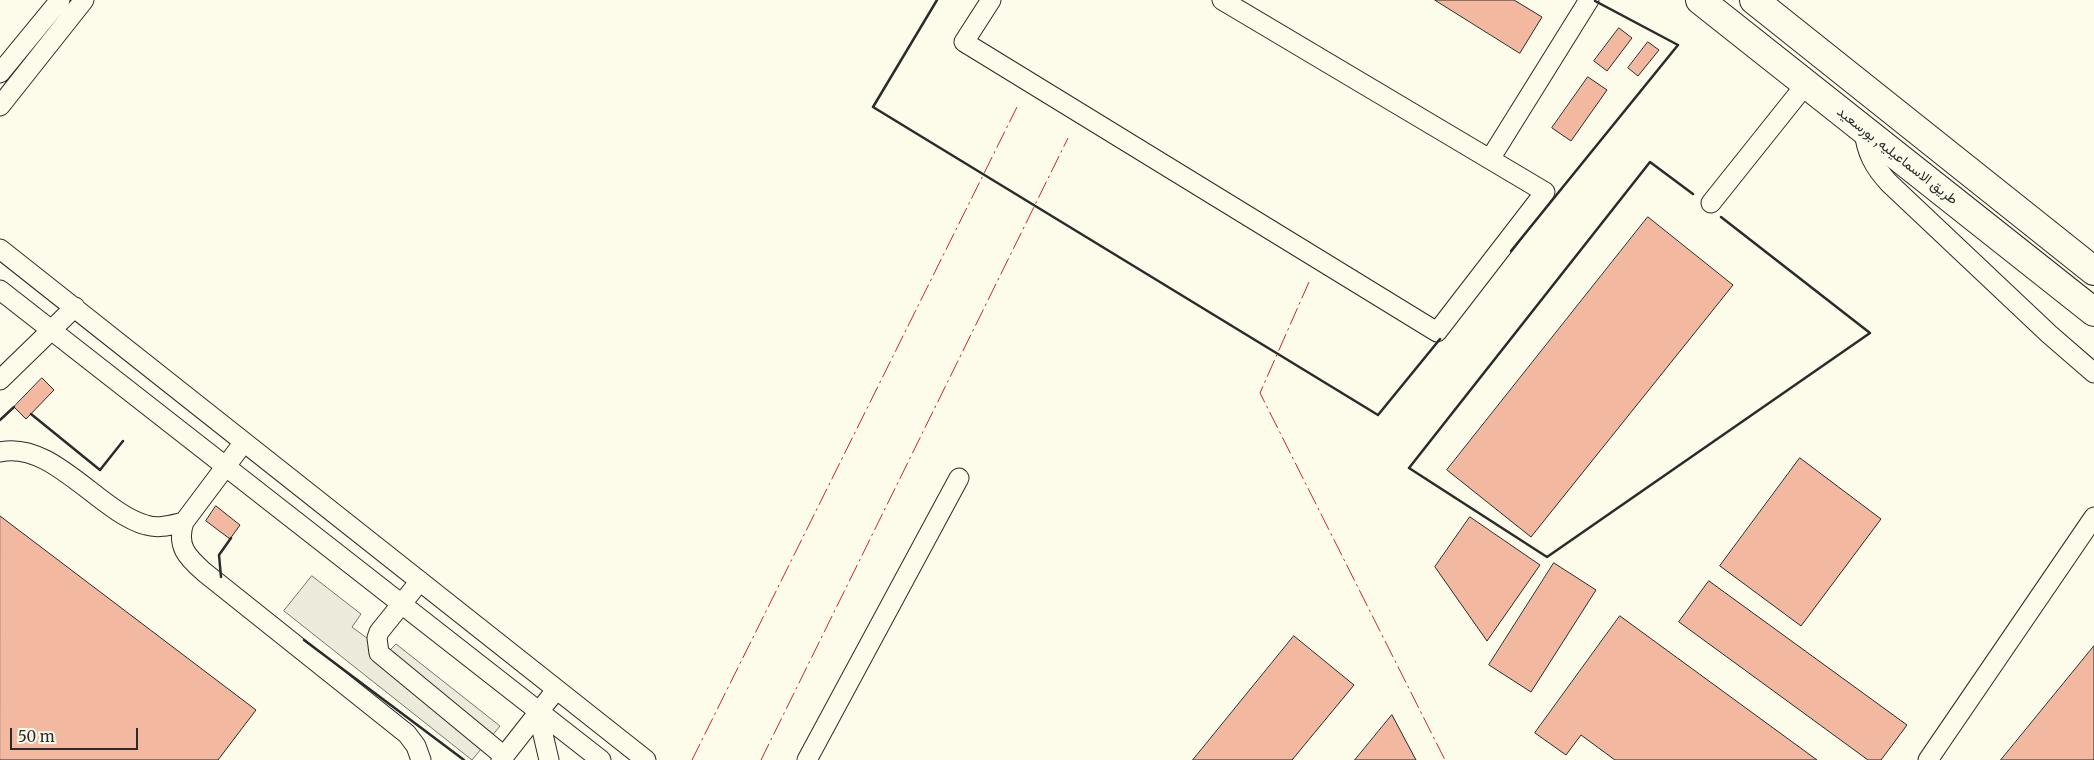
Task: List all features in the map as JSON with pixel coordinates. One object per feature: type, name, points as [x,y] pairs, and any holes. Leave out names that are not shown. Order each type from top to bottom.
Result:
[{"type":"highway","name":"طريق الاسماعيليه, بورسعيد","points":[[1700,0],[2094,312]]},
{"type":"highway","points":[[1754,0],[2094,271]]},
{"type":"street","points":[[0,73],[60,0]]},
{"type":"street","points":[[0,106],[84,0]]},
{"type":"street","points":[[991,0],[964,42],[1437,332],[1545,192],[1222,0]]},
{"type":"street","points":[[1490,159],[1588,0]]},
{"type":"street","points":[[1711,203],[1806,84]]},
{"type":"street","points":[[1864,130],[1868,154],[1874,165],[1889,183],[2049,334],[2094,373]]},
{"type":"street","points":[[0,249],[76,307],[646,760]]},
{"type":"street","points":[[0,290],[538,713],[601,760]]},
{"type":"street","points":[[0,380],[76,307]]},
{"type":"street","points":[[244,442],[184,522],[180,535],[190,559],[407,734],[416,746],[421,760]]},
{"type":"street","points":[[0,452],[23,453],[44,460],[126,516],[146,525],[163,527],[184,522]]},
{"type":"street","points":[[807,760],[959,478]]},
{"type":"street","points":[[1928,760],[2094,517]]},
{"type":"street","points":[[420,580],[383,625],[377,638],[382,657],[502,758],[556,690]]},
{"type":"street","points":[[538,713],[549,760]]},
{"type":"shaded area","points":[[312,576],[361,614],[352,627],[387,653],[396,644],[500,726],[472,760],[284,611]]},
{"type":"building","points":[[1435,0],[1514,0],[1542,17],[1520,53]]},
{"type":"building","points":[[1619,28],[1632,38],[1607,71],[1594,61]]},
{"type":"building","points":[[1648,42],[1659,50],[1638,76],[1628,68]]},
{"type":"building","points":[[1588,77],[1607,90],[1571,141],[1552,128]]},
{"type":"building","points":[[1648,217],[1733,285],[1531,537],[1447,470]]},
{"type":"building","points":[[42,378],[54,390],[26,419],[14,407]]},
{"type":"building","points":[[1800,458],[1881,519],[1801,626],[1720,566]]},
{"type":"building","points":[[216,506],[240,525],[230,539],[206,521]]},
{"type":"building","points":[[0,516],[256,710],[218,760],[0,760]]},
{"type":"building","points":[[1470,517],[1540,565],[1487,641],[1435,567]]},
{"type":"building","points":[[1554,563],[1596,590],[1531,692],[1489,665]]},
{"type":"building","points":[[1709,581],[1907,725],[1881,760],[1868,760],[1679,622]]},
{"type":"building","points":[[1620,616],[1817,760],[1615,760],[1581,735],[1566,755],[1535,733]]},
{"type":"building","points":[[1294,636],[1354,685],[1292,760],[1193,760]]},
{"type":"building","points":[[2094,646],[2094,760],[2001,760]]},
{"type":"building","points":[[1392,715],[1416,760],[1355,760]]},
{"type":"wall","points":[[937,0],[873,107],[1378,415],[1440,339]]},
{"type":"wall","points":[[1511,251],[1678,45],[1595,1]]},
{"type":"wall","points":[[1693,194],[1650,162],[1409,468],[1547,557],[1870,333],[1721,217]]},
{"type":"wall","points":[[0,420],[14,407]]},
{"type":"wall","points":[[31,414],[100,470],[123,441]]},
{"type":"wall","points":[[221,577],[219,555],[231,538]]},
{"type":"wall","points":[[304,640],[464,760]]},
{"type":"power","points":[[692,760],[1017,107]]},
{"type":"power","points":[[761,760],[1068,138]]},
{"type":"power","points":[[1309,282],[1260,393],[1445,760]]}]
